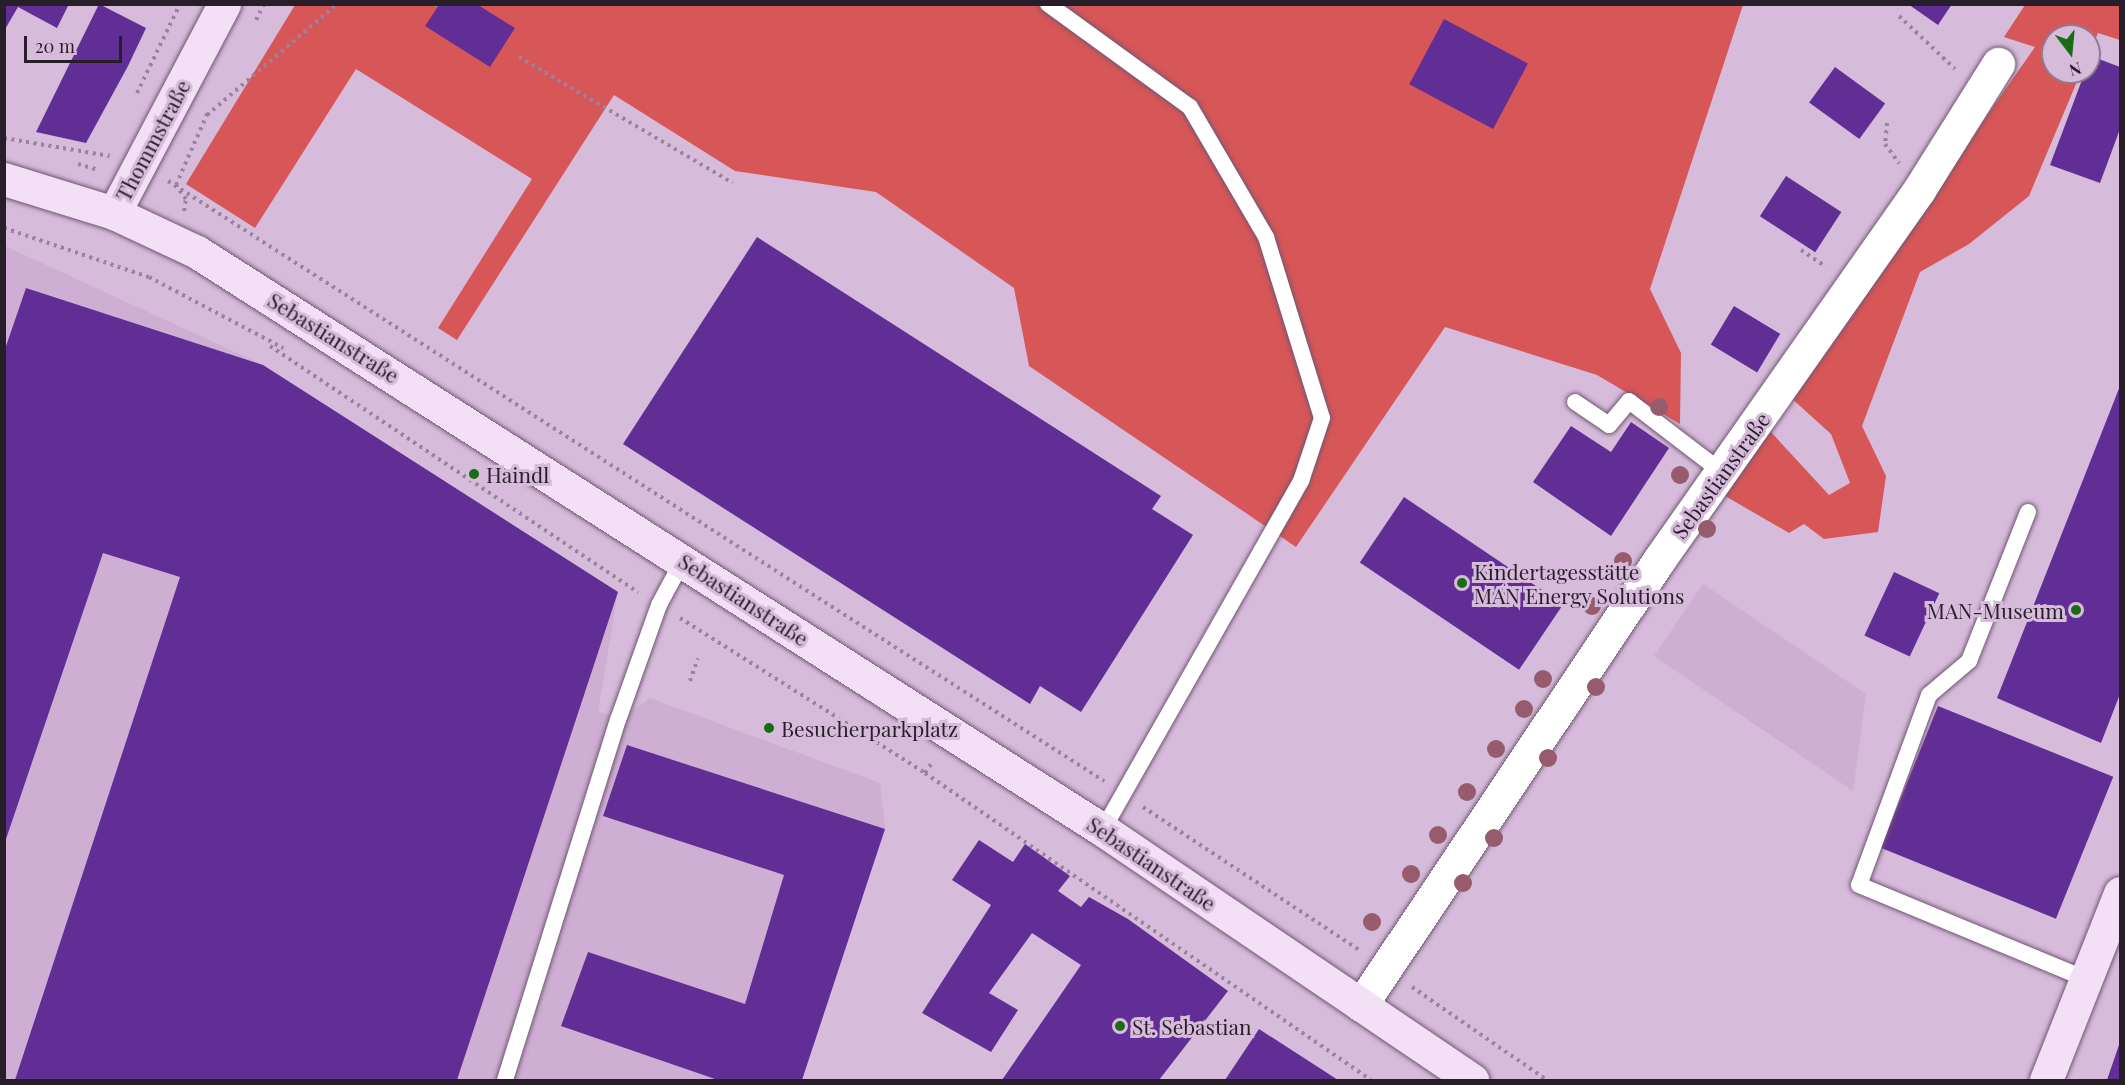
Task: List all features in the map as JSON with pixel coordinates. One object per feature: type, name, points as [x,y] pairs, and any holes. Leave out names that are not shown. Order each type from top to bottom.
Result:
[{"type":"main road","name":"Thommstraße","points":[[114,213],[224,4]]},
{"type":"main road","name":"Sebastianstraße","points":[[4,179],[114,213],[197,252],[1103,830],[1472,1080]]},
{"type":"main road","points":[[2046,1080],[2121,893]]},
{"type":"street","name":"Sebastianstraße","points":[[1362,1005],[1722,472],[1912,200],[1998,64]]},
{"type":"lane","points":[[1048,4],[1190,107],[1266,237],[1322,418],[1301,481],[1103,830]]},
{"type":"lane","points":[[1575,402],[1610,425],[1629,401],[1722,472]]},
{"type":"lane","points":[[2028,512],[1969,661],[1929,695],[1859,885],[2086,978]]},
{"type":"lane","points":[[505,1080],[659,605],[683,560]]},
{"type":"path","name":"Thommstraße","points":[[133,101],[180,4]]},
{"type":"path","points":[[253,25],[264,4]]},
{"type":"path","points":[[206,116],[337,4]]},
{"type":"path","points":[[1899,16],[1980,92]]},
{"type":"path","points":[[519,57],[733,183]]},
{"type":"path","name":"Thommstraße","points":[[186,199],[176,185],[216,95]]},
{"type":"path","points":[[4,138],[105,155],[176,185],[1124,794],[1386,968],[1547,1080]]},
{"type":"path","name":"Thommstraße","points":[[96,170],[109,147]]},
{"type":"path","name":"Sebastianstraße","points":[[4,228],[149,277],[270,346],[659,605],[925,773],[1371,1080]]},
{"type":"path","points":[[690,681],[698,658]]},
{"type":"shaded area","points":[[295,5],[1743,5],[1650,289],[1681,353],[1680,424],[1597,375],[1445,327],[1296,547],[1029,366],[1014,288],[876,192],[735,171],[614,95],[457,340],[438,328],[532,179],[356,69],[255,228],[186,184]]},
{"type":"shaded area","points":[[2025,5],[2120,5],[2120,40],[2101,34],[2101,24],[2041,24],[2041,84],[2076,84],[2029,196],[1969,244],[1920,272],[1862,426],[1886,476],[1878,532],[1824,539],[1804,524],[1789,533],[1720,493],[1770,431],[1829,495],[1850,483],[1831,434],[1790,397],[2035,47],[2004,37]]},
{"type":"shaded area","points":[[5,246],[263,365],[618,592],[598,711],[618,720],[650,698],[880,783],[885,829],[802,1080],[5,1080]]},
{"type":"shaded area","points":[[1703,584],[1866,694],[1853,791],[1654,656]]},
{"type":"building","points":[[4,4],[69,4],[57,28],[18,7],[4,31]]},
{"type":"building","points":[[99,4],[146,28],[128,66],[86,143],[36,132]]},
{"type":"building","points":[[1908,4],[1952,4],[1938,25]]},
{"type":"building","points":[[439,5],[478,5],[515,28],[490,67],[425,26]]},
{"type":"building","points":[[1444,19],[1528,64],[1493,129],[1409,84]]},
{"type":"building","points":[[2101,60],[2120,67],[2120,129],[2100,183],[2050,165],[2080,84],[2101,84]]},
{"type":"building","points":[[1835,67],[1885,103],[1859,139],[1809,103]]},
{"type":"building","points":[[1786,176],[1841,212],[1815,252],[1760,216]]},
{"type":"building","points":[[757,237],[1161,496],[1152,509],[1193,535],[1081,712],[1040,686],[1030,704],[623,444]]},
{"type":"building","points":[[26,288],[263,365],[618,592],[457,1080],[15,1080],[180,577],[103,553],[4,845],[4,352]]},
{"type":"building","points":[[1734,306],[1780,334],[1757,372],[1711,345]]},
{"type":"building","name":"MAN-Museum","points":[[2120,386],[2120,694],[2101,743],[1997,698]]},
{"type":"building","points":[[1631,422],[1669,448],[1611,536],[1533,482],[1571,426],[1611,452]]},
{"type":"building","name":"Kindertagesstätte MAN Energy Solutions","points":[[1404,497],[1563,604],[1519,670],[1360,562]]},
{"type":"building","points":[[1894,572],[1939,593],[1910,657],[1864,635]]},
{"type":"building","points":[[1938,706],[2113,777],[2056,919],[1881,848]]},
{"type":"building","points":[[627,745],[885,829],[802,1080],[718,1080],[561,1026],[588,952],[745,1004],[784,875],[603,816]]},
{"type":"building","points":[[979,840],[1013,862],[1025,844],[1070,876],[1058,891],[1081,907],[1089,897],[1128,919],[1228,991],[1159,1080],[1002,1080],[1081,965],[1032,933],[989,993],[1018,1010],[991,1052],[922,1013],[991,905],[952,880]]},
{"type":"building","points":[[1259,1029],[1338,1080],[1225,1080]]},
{"type":"building","points":[[2120,1042],[2120,1080],[2107,1080],[2108,1077]]},
{"type":"place","name":"Haindl","points":[[474,474]]},
{"type":"place","name":"Kindertagesstätte MAN Energy Solutions","points":[[1462,583]]},
{"type":"place","name":"MAN-Museum","points":[[2076,610]]},
{"type":"place","name":"Besucherparkplatz","points":[[769,728]]},
{"type":"place","name":"St. Sebastian","points":[[1120,1026]]}]
